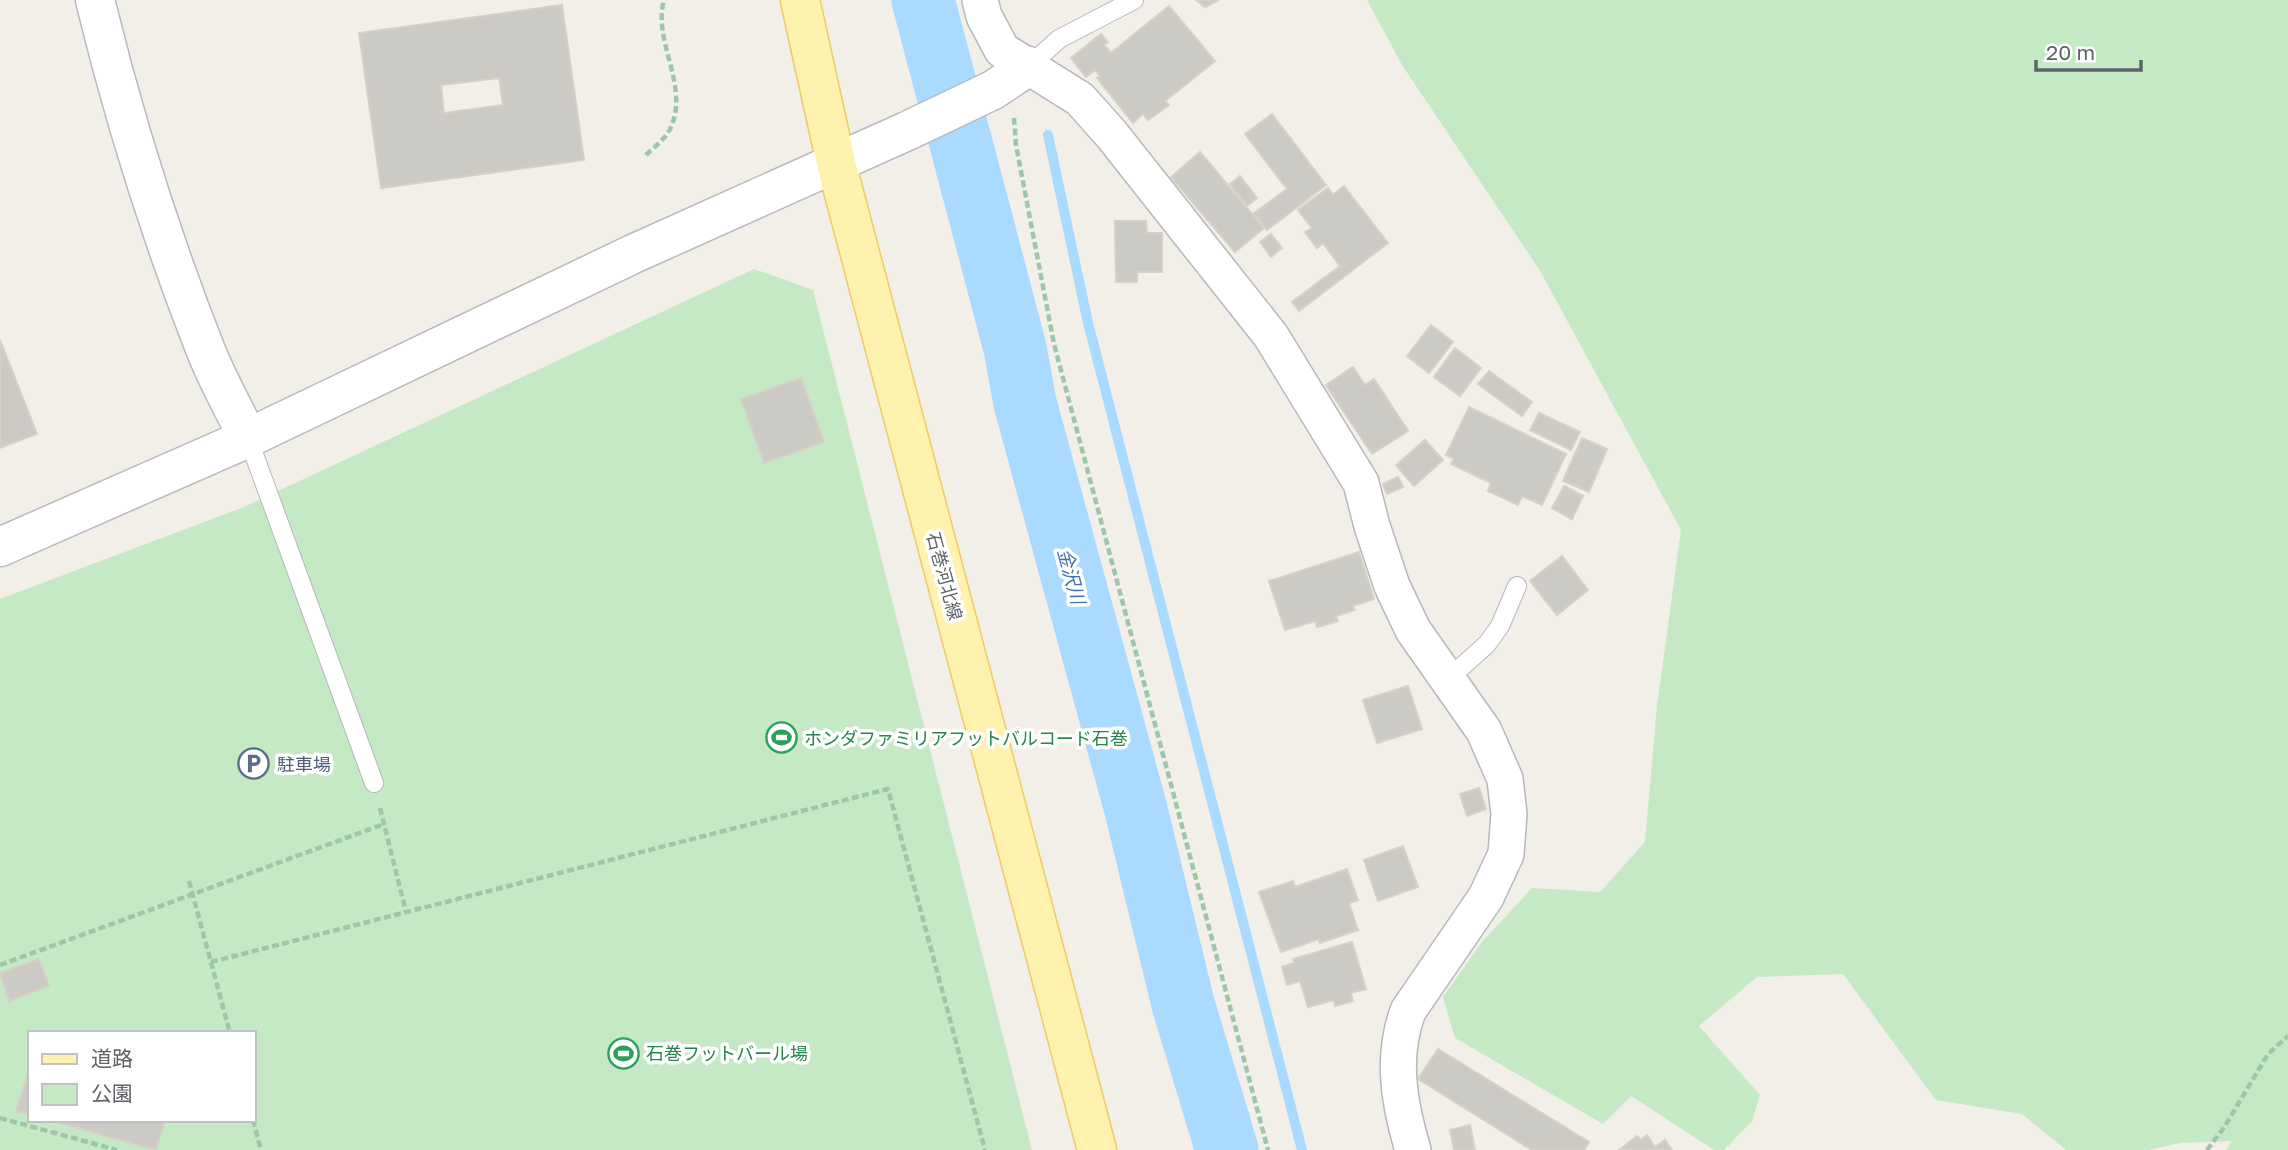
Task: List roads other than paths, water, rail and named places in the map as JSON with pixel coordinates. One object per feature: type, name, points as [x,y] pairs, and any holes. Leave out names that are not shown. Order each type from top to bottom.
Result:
[{"type":"main road","name":"石巻河北線","points":[[800,0],[836,163],[1097,1150]]},
{"type":"street","points":[[95,0],[108,55],[146,183],[207,353],[248,438]]},
{"type":"street","points":[[980,0],[984,16],[1002,50],[1011,78]]},
{"type":"street","points":[[0,547],[248,438],[634,254],[907,131],[1011,78],[1080,99],[1112,135],[1271,335],[1361,484],[1371,526],[1392,586],[1413,630],[1484,731],[1505,779],[1509,814],[1506,853],[1486,897],[1408,1011],[1400,1031],[1399,1100],[1413,1150]]},
{"type":"lane","points":[[1011,78],[1059,39],[1134,0]]},
{"type":"lane","points":[[248,438],[374,783]]},
{"type":"lane","points":[[1447,680],[1487,643],[1500,626],[1517,586]]},
{"type":"waterway","name":"金沢川","points":[[923,0],[1015,348],[1025,403],[1136,810],[1183,1004],[1227,1150]]},
{"type":"waterway","points":[[1048,135],[1088,323],[1302,1150]]},
{"type":"place","name":"ホンダファミリアフットバルコード石巻","points":[[781,738]]},
{"type":"place","name":"駐車場","points":[[254,764]]},
{"type":"place","name":"石巻フットバール場","points":[[623,1053]]}]
